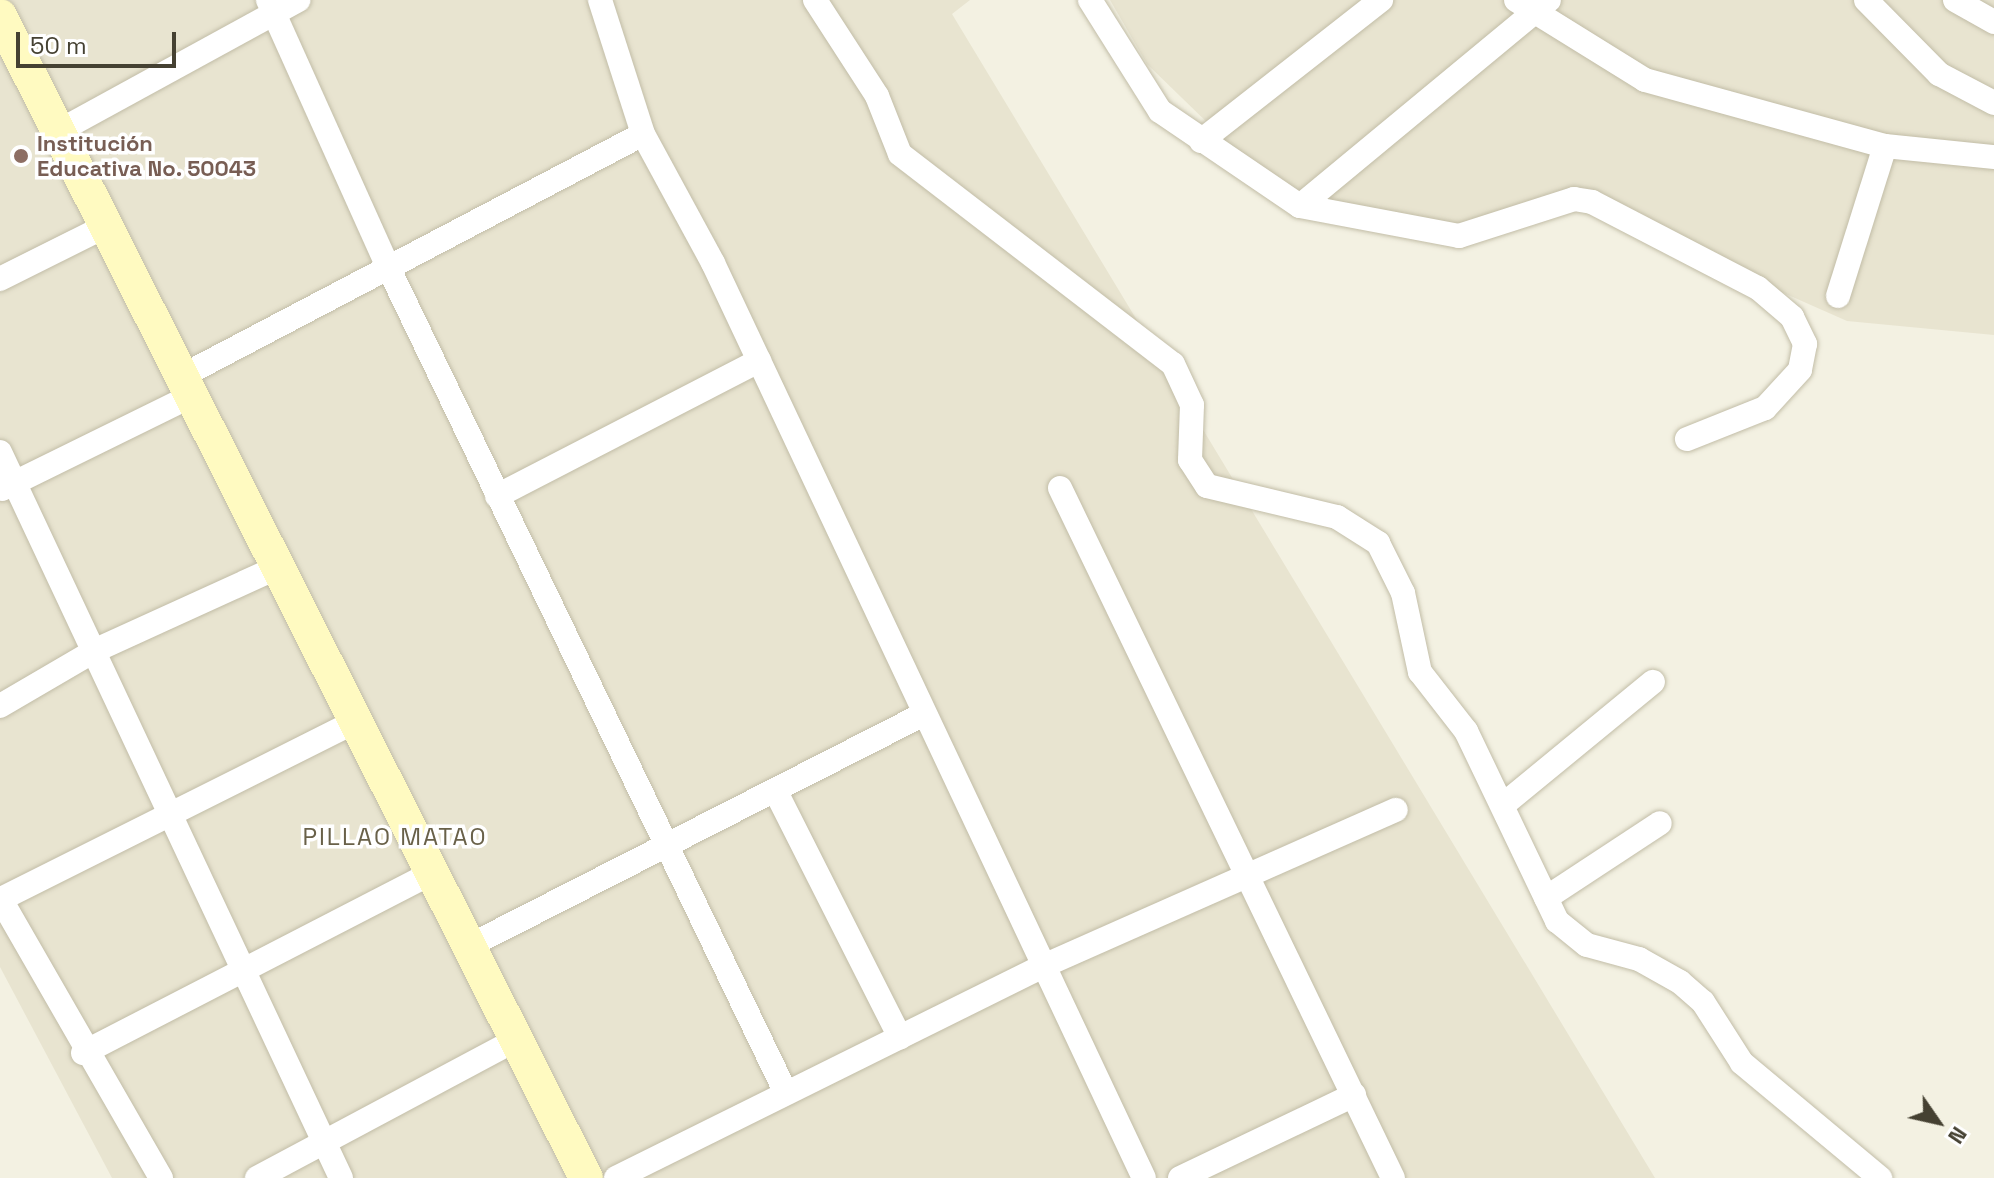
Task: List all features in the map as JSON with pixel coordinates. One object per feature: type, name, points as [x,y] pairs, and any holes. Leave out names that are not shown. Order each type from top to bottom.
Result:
[{"type":"street","points":[[59,131],[272,6],[298,0]]},
{"type":"street","points":[[600,0],[643,134],[759,361],[922,715],[1144,1178]]},
{"type":"street","points":[[815,0],[877,96],[900,154],[1154,342],[1173,364],[1192,405],[1190,460],[1207,486],[1337,517],[1378,543],[1403,593],[1420,672],[1466,731],[1546,898],[1572,935],[1680,982],[1703,1002],[1742,1063],[1880,1178]]},
{"type":"street","points":[[1090,0],[1160,111],[1300,206],[1459,236],[1574,199],[1592,202],[1758,288],[1792,317],[1805,344],[1800,370],[1765,408],[1687,439]]},
{"type":"street","points":[[1201,141],[1381,0]]},
{"type":"street","points":[[1516,0],[1543,8],[1645,80],[1885,146],[1994,157]]},
{"type":"street","points":[[1866,0],[1939,74],[1994,103]]},
{"type":"street","points":[[1955,0],[1994,22]]},
{"type":"street","points":[[272,6],[390,271],[666,851],[786,1093]]},
{"type":"street","points":[[1300,206],[1543,8]]},
{"type":"street","points":[[0,18],[189,385],[353,723],[469,946],[512,1042],[586,1178]]},
{"type":"street","points":[[7,486],[390,271],[643,134]]},
{"type":"street","points":[[1838,296],[1885,146]]},
{"type":"street","points":[[0,279],[108,225]]},
{"type":"street","points":[[497,496],[759,361]]},
{"type":"street","points":[[0,452],[7,486],[96,650],[241,969],[341,1178]]},
{"type":"street","points":[[1060,488],[1250,871],[1393,1178]]},
{"type":"street","points":[[0,706],[96,650],[278,567]]},
{"type":"street","points":[[1503,805],[1653,682]]},
{"type":"street","points":[[469,946],[666,851],[922,715]]},
{"type":"street","points":[[161,1178],[83,1053],[0,898],[169,809],[353,723]]},
{"type":"street","points":[[776,792],[900,1037]]},
{"type":"street","points":[[616,1178],[1041,967],[1250,871],[1396,810]]},
{"type":"street","points":[[1546,898],[1660,823]]},
{"type":"street","points":[[83,1053],[430,874]]},
{"type":"street","points":[[257,1178],[321,1139],[512,1042]]},
{"type":"street","points":[[1180,1178],[1354,1095]]},
{"type":"shaded area","points":[[0,0],[970,0],[952,14],[1655,1178],[112,1178],[0,967]]},
{"type":"shaded area","points":[[1110,0],[1994,0],[1994,335],[1847,321],[1579,203],[1448,245],[1286,199],[1242,167],[1216,131],[1147,64]]},
{"type":"place","name":"Institución Educativa No. 50043","points":[[21,156]]},
{"type":"district","name":"PILLAO MATAO","points":[[395,837]]}]
